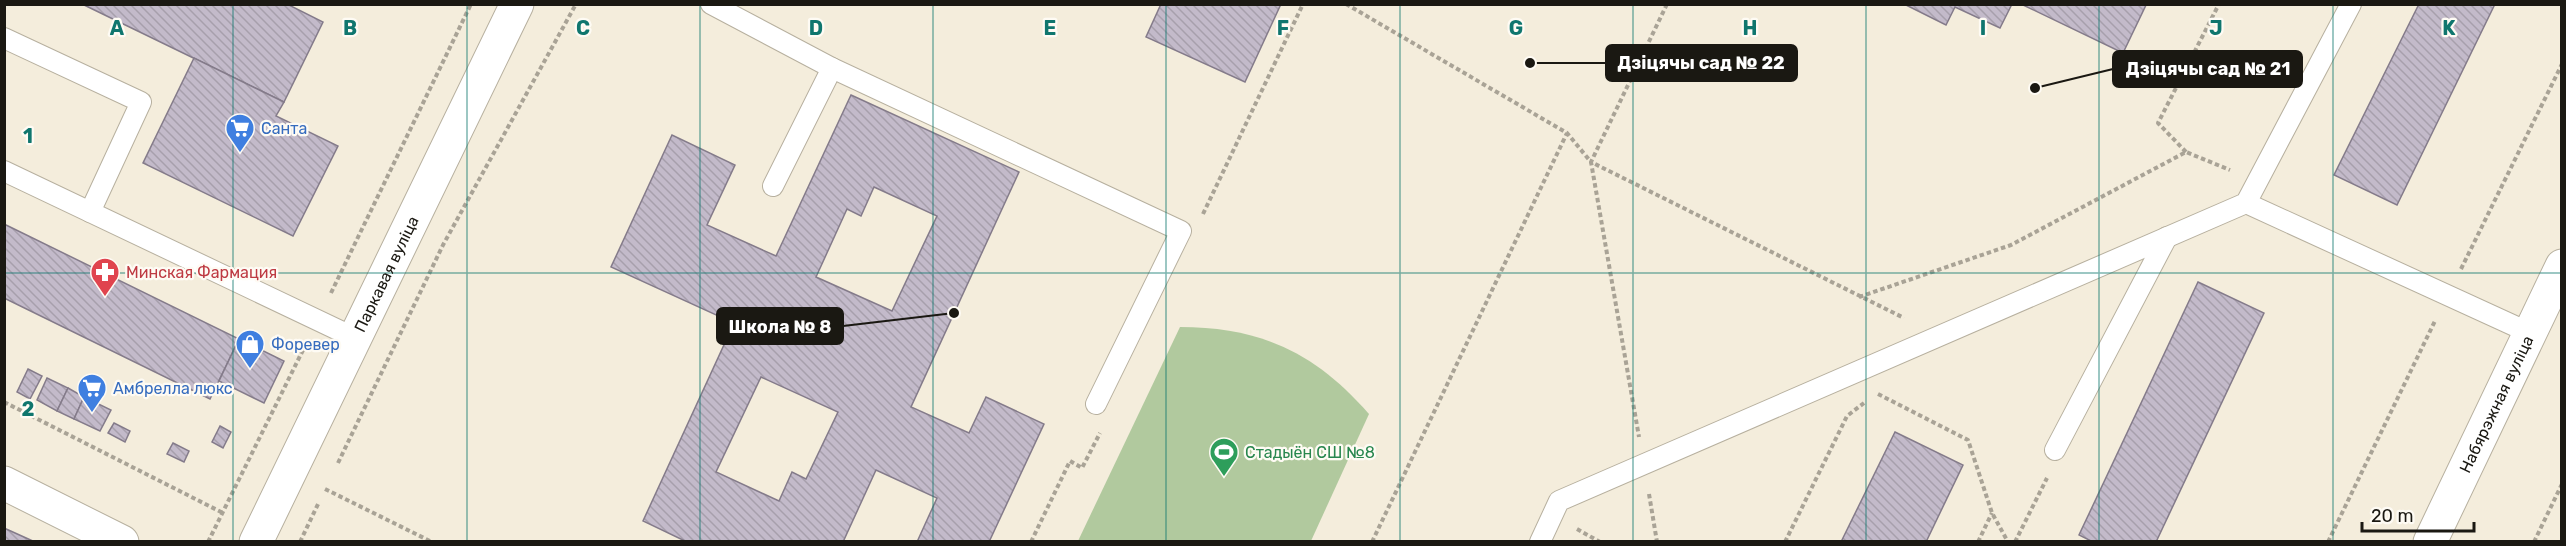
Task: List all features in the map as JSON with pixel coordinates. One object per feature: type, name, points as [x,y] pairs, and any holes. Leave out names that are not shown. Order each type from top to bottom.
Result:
[{"type":"street","name":"Паркавая вуліца","points":[[256,542],[517,4]]},
{"type":"street","name":"Набярэжная вуліца","points":[[2430,542],[2562,266]]},
{"type":"street","points":[[4,483],[122,542]]},
{"type":"lane","points":[[711,4],[832,68],[1181,231],[1096,404]]},
{"type":"lane","points":[[1540,542],[1559,501],[2246,203],[2351,4]]},
{"type":"lane","points":[[4,38],[141,102],[90,212]]},
{"type":"lane","points":[[773,186],[832,68]]},
{"type":"lane","points":[[4,171],[355,338]]},
{"type":"lane","points":[[2246,203],[2530,333]]},
{"type":"lane","points":[[2055,450],[2167,237]]},
{"type":"path","points":[[208,542],[471,4]]},
{"type":"path","points":[[335,468],[443,245],[576,4]]},
{"type":"path","points":[[1346,4],[1567,133],[1591,162],[1858,297],[1940,335]]},
{"type":"path","points":[[1658,542],[1591,162],[1666,4]]},
{"type":"path","points":[[2219,4],[2158,123],[2186,152],[2258,183]]},
{"type":"path","points":[[1372,542],[1567,133]]},
{"type":"path","points":[[1858,297],[2010,245],[2186,152]]},
{"type":"path","points":[[1785,542],[1847,416],[1876,393],[1968,440],[1992,513],[2008,542]]},
{"type":"path","points":[[4,402],[223,513]]},
{"type":"path","points":[[2015,542],[2051,470]]},
{"type":"path","points":[[300,542],[330,479]]},
{"type":"path","points":[[2534,542],[2562,484]]},
{"type":"path","points":[[325,489],[432,542]]},
{"type":"path","points":[[1978,542],[1992,513]]},
{"type":"green space","name":"Стадыён СШ №8","points":[[1180,327],[1236,332],[1261,338],[1285,348],[1328,375],[1369,414],[1311,541],[1078,541]]},
{"type":"building","points":[[82,4],[287,4],[323,22],[284,102]]},
{"type":"building","points":[[1161,4],[1281,4],[1245,82],[1146,37]]},
{"type":"building","points":[[1904,4],[2012,4],[2000,28],[1955,7],[1946,25]]},
{"type":"building","points":[[2021,4],[2146,4],[2146,5],[2123,53]]},
{"type":"building","points":[[2419,4],[2495,4],[2397,205],[2334,175]]},
{"type":"building","name":"Санта","points":[[194,58],[284,102],[276,116],[338,146],[293,236],[143,163]]},
{"type":"building","points":[[851,95],[1019,172],[911,407],[969,433],[986,397],[1044,424],[989,542],[917,542],[937,498],[876,470],[843,542],[687,542],[643,521],[734,323],[611,267],[672,135],[735,165],[707,225],[776,256]],"holes":[[[874,187],[937,216],[892,311],[816,277],[847,209],[861,216]],[[761,377],[838,412],[806,479],[792,472],[779,501],[716,472]]]},
{"type":"building","points":[[4,224],[239,339],[210,399],[4,298]]},
{"type":"building","points":[[2198,282],[2264,313],[2156,542],[2093,542],[2079,535]]},
{"type":"building","points":[[239,339],[284,361],[264,403],[219,381]]},
{"type":"building","points":[[28,369],[42,376],[30,399],[17,392]]},
{"type":"building","points":[[47,378],[68,388],[57,411],[37,400]]},
{"type":"building","points":[[68,388],[84,397],[74,419],[57,411]]},
{"type":"building","name":"Амбрелла люкс","points":[[84,397],[111,410],[100,431],[74,419]]},
{"type":"building","points":[[114,423],[130,431],[125,442],[108,433]]},
{"type":"building","points":[[220,426],[231,432],[223,448],[212,442]]},
{"type":"building","points":[[1895,432],[1963,465],[1926,542],[1841,542]]},
{"type":"building","points":[[173,443],[189,451],[184,462],[167,454]]},
{"type":"building","points":[[4,528],[35,542],[4,542]]},
{"type":"place","name":"Дзіцячы сад № 22","points":[[1530,63]]},
{"type":"place","name":"Дзіцячы сад № 21","points":[[2035,88]]},
{"type":"place","name":"Санта","points":[[240,154]]},
{"type":"place","name":"Минская Фармация","points":[[105,298]]},
{"type":"place","name":"Школа № 8","points":[[954,313]]},
{"type":"place","name":"Форевер","points":[[250,370]]},
{"type":"place","name":"Амбрелла люкс","points":[[92,414]]},
{"type":"place","name":"Стадыён СШ №8","points":[[1224,478]]}]
